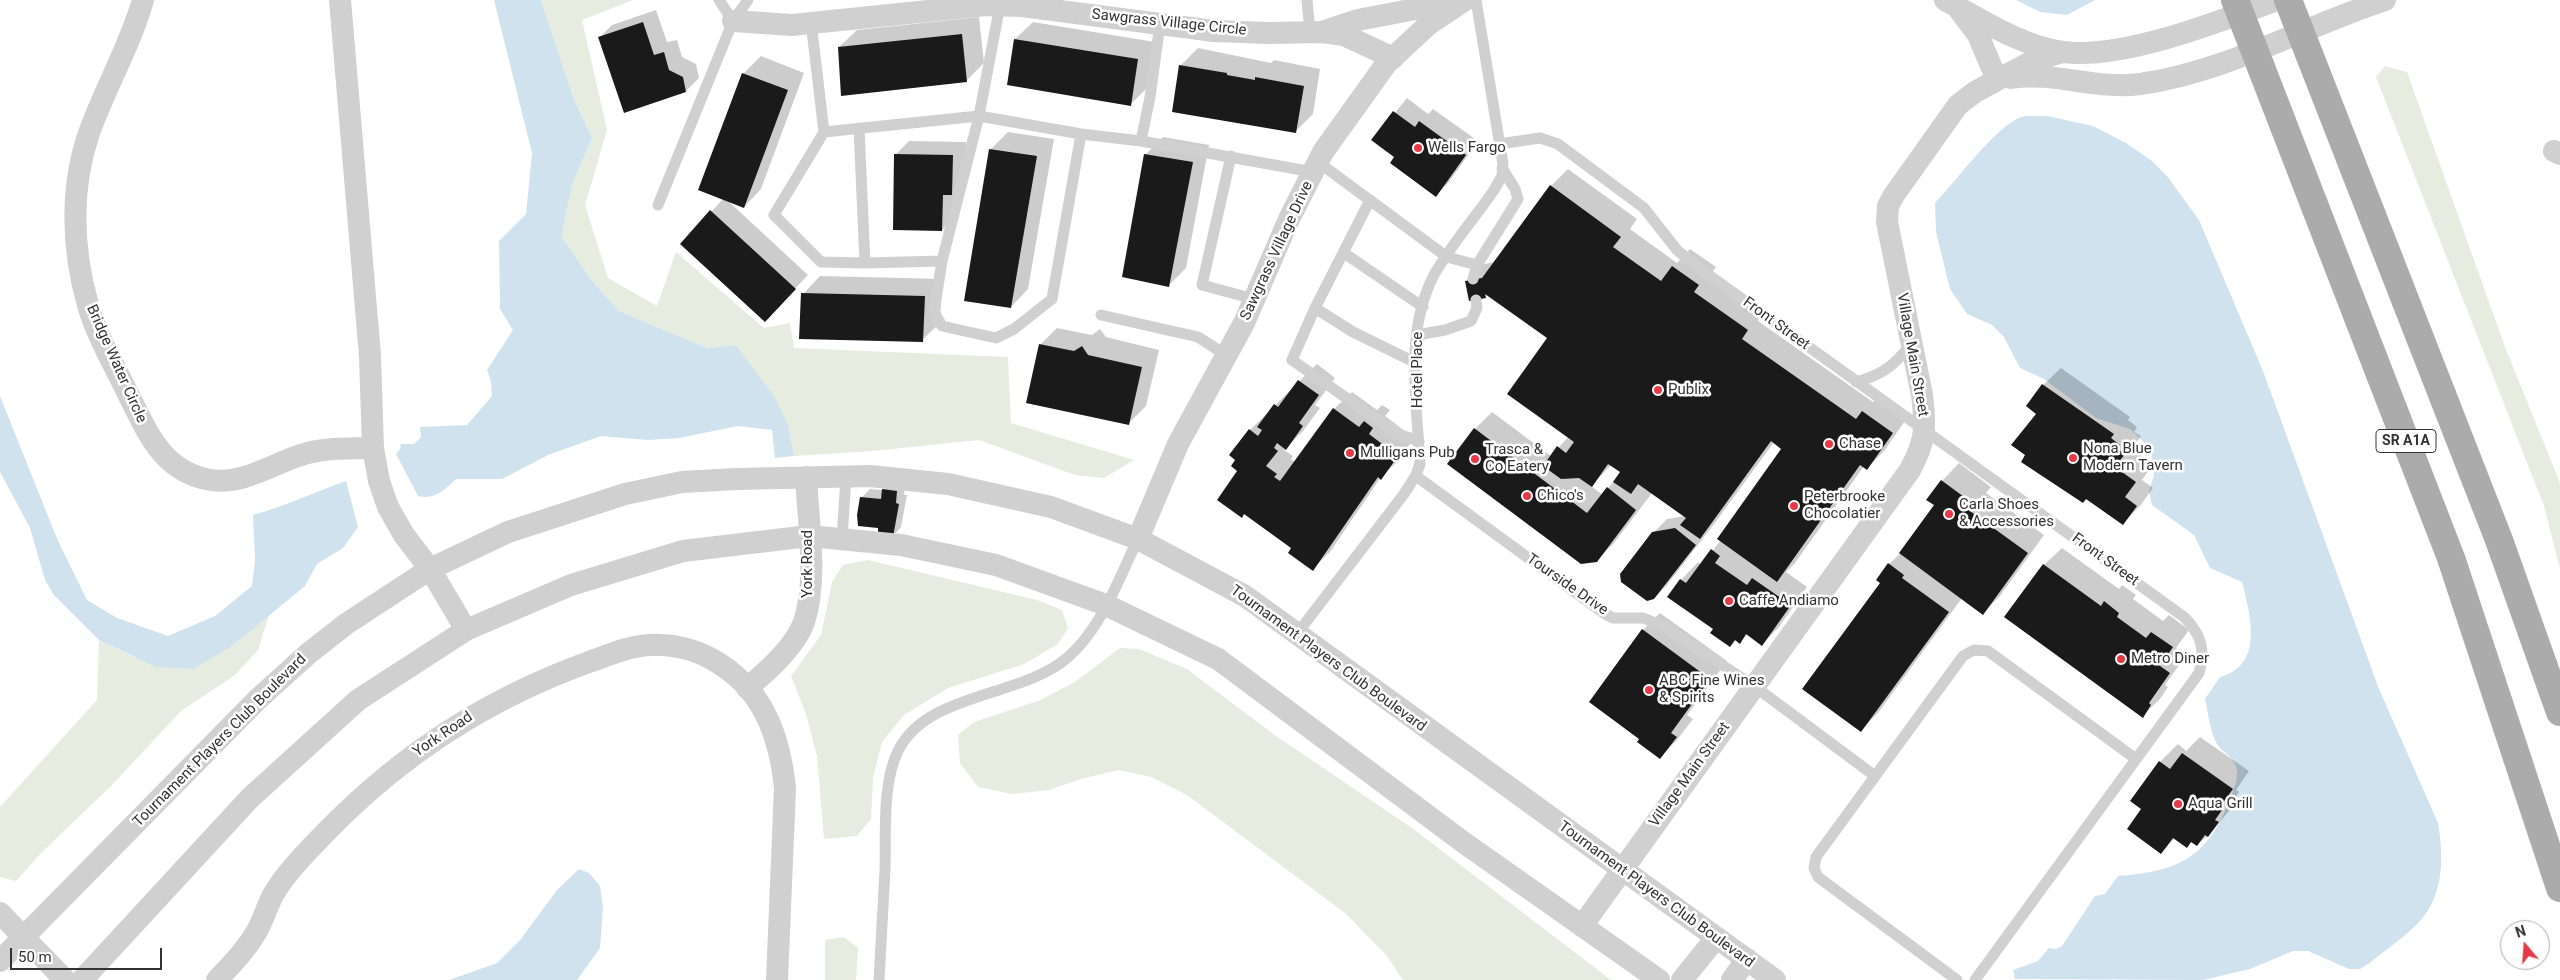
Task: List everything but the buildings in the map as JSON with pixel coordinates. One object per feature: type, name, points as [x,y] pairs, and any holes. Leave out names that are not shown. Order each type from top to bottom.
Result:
[{"type":"main road","name":"SR A1A","points":[[2288,0],[2492,522],[2560,712]]},
{"type":"main road","name":"SR A1A","points":[[2238,7],[2451,558],[2560,888]]},
{"type":"street","name":"Bridge Water Circle","points":[[143,0],[130,41],[89,133],[79,169],[75,198],[75,229],[80,270],[88,306],[151,441],[176,466],[199,477],[213,480],[247,476],[303,454],[325,450],[373,448]]},
{"type":"street","points":[[340,0],[370,356],[373,448],[378,481],[388,507],[404,536],[430,569],[466,630]]},
{"type":"street","points":[[1316,32],[1358,20],[1464,0]]},
{"type":"street","name":"Sawgrass Village Drive","points":[[1138,539],[1178,444],[1226,356],[1289,220],[1316,167],[1358,100],[1393,58],[1429,24],[1464,0]]},
{"type":"street","points":[[1951,3],[2015,38],[2062,52],[2093,53],[2121,49],[2238,7],[2277,0]]},
{"type":"street","points":[[1951,3],[1978,35],[1997,80],[2026,75],[2100,85],[2139,84],[2185,75],[2255,52],[2384,0]]},
{"type":"street","name":"Sawgrass Village Circle","points":[[733,22],[792,25],[1000,5],[1037,4],[1214,31],[1316,32],[1344,35],[1393,58]]},
{"type":"street","name":"Village Main Street","points":[[1582,926],[1910,470],[1922,447],[1924,430],[1922,395],[1887,222],[1888,206],[1894,195],[1958,106],[1975,92],[2031,62],[2062,52]]},
{"type":"street","name":"Tournament Players Club Boulevard","points":[[0,962],[265,692],[346,624],[430,569],[508,532],[625,494],[682,482],[870,476],[948,484],[1002,494],[1051,507],[1138,539],[1245,596],[1296,635],[1775,980]]},
{"type":"street","name":"York Road","points":[[747,688],[764,674],[795,638],[803,623],[808,604],[810,565],[806,477]]},
{"type":"street","points":[[82,980],[250,798],[307,746],[358,700],[466,630],[571,585],[683,551],[809,536],[901,545],[996,565],[1106,605],[1218,658],[1463,842],[1659,980]]},
{"type":"street","name":"York Road","points":[[217,980],[244,950],[258,930],[273,895],[290,871],[327,832],[412,756],[450,729],[504,698],[560,672],[626,649],[659,644],[681,647],[703,654],[722,664],[747,688],[760,705],[774,731],[782,759],[785,788],[777,980]]},
{"type":"street","points":[[0,912],[65,980]]},
{"type":"street","points":[[1682,980],[1716,938]]},
{"type":"street","points":[[1732,980],[1747,960]]},
{"type":"lane","points":[[719,0],[733,22]]},
{"type":"lane","points":[[658,206],[733,22],[748,0]]},
{"type":"lane","points":[[1307,0],[1316,32]]},
{"type":"lane","name":"Hotel Place","points":[[1296,635],[1416,476],[1420,464],[1416,363],[1417,335],[1423,307],[1434,275],[1502,176],[1499,144],[1476,0]]},
{"type":"lane","points":[[1000,5],[979,116],[942,261],[934,312],[942,326],[996,338],[1014,329],[1052,299],[1081,134]]},
{"type":"lane","points":[[811,22],[824,132],[774,215],[820,262],[942,261]]},
{"type":"lane","points":[[1141,141],[1150,97],[1160,24]]},
{"type":"lane","points":[[824,132],[979,116],[1081,134],[1316,167],[1370,200],[1447,257],[1477,265]]},
{"type":"lane","points":[[859,128],[865,263]]},
{"type":"lane","name":"Front Street","points":[[1499,144],[1540,138],[1558,144],[1644,208],[1677,250],[1694,265],[2176,611],[2193,626],[2202,643],[2204,658],[2200,673],[1976,980]]},
{"type":"lane","points":[[1230,156],[1202,285],[1254,299]]},
{"type":"lane","points":[[1473,279],[1477,265],[1518,199],[1515,189],[1502,168]]},
{"type":"lane","points":[[1370,200],[1315,308],[1292,360],[1398,434],[1419,441]]},
{"type":"lane","points":[[1344,253],[1423,307]]},
{"type":"lane","points":[[1417,335],[1445,330],[1471,321],[1477,308],[1476,300]]},
{"type":"lane","points":[[1315,308],[1352,332],[1416,363]]},
{"type":"lane","points":[[1101,316],[1198,337],[1226,356]]},
{"type":"lane","points":[[1856,382],[1874,377],[1888,370],[1912,344]]},
{"type":"lane","name":"Tourside Drive","points":[[1416,476],[1605,614],[1613,618],[1643,618],[1663,626],[1754,686],[1875,776]]},
{"type":"lane","points":[[842,539],[846,477]]},
{"type":"lane","points":[[879,980],[890,771],[898,750],[911,732],[945,709],[1012,686],[1047,671],[1066,660],[1082,644],[1097,624],[1138,539]]},
{"type":"lane","points":[[1957,980],[1818,877],[1814,868],[1816,856],[1963,656],[1974,650],[1988,652],[2136,759]]},
{"type":"shaded area","points":[[541,0],[633,0],[582,20],[607,130],[585,205],[608,278],[657,306],[676,252],[764,328],[790,323],[794,348],[1008,357],[1011,423],[1134,460],[1104,478],[1075,475],[979,440],[873,451],[794,456],[788,425],[736,345],[707,348],[619,311],[593,282],[561,236],[573,182],[592,138],[573,97]]},
{"type":"shaded area","points":[[2385,66],[2407,72],[2505,347],[2560,483],[2560,569],[2544,506],[2376,77]]},
{"type":"shaded area","points":[[868,560],[1037,600],[1062,610],[1068,628],[1058,644],[1024,664],[948,688],[904,715],[882,742],[873,778],[871,819],[857,836],[824,839],[817,756],[806,714],[791,676],[821,635],[832,582],[843,565]]},
{"type":"shaded area","points":[[269,615],[258,650],[235,675],[181,711],[111,786],[41,853],[16,881],[0,877],[0,807],[97,700],[99,640],[136,658],[232,646]]},
{"type":"shaded area","points":[[1120,648],[1139,649],[1187,669],[1276,736],[1412,828],[1611,980],[1403,980],[1387,956],[1345,913],[1187,795],[1151,777],[1118,770],[1081,779],[1049,790],[1012,794],[978,787],[960,763],[958,735],[974,722],[1038,701],[1075,682]]},
{"type":"shaded area","points":[[844,937],[858,948],[856,980],[825,980],[825,940]]},
{"type":"water","points":[[494,0],[541,0],[573,97],[592,138],[573,182],[561,236],[593,282],[619,311],[707,348],[736,345],[775,398],[788,425],[794,456],[775,458],[772,430],[738,426],[679,438],[648,440],[601,436],[548,455],[502,479],[456,479],[434,495],[429,497],[418,496],[396,454],[401,448],[400,444],[414,444],[421,437],[420,427],[467,425],[492,396],[491,381],[487,370],[513,330],[500,309],[499,241],[526,214],[532,153]]},
{"type":"water","points":[[2016,0],[2095,0],[2067,15],[2040,12]]},
{"type":"water","points":[[2025,116],[2047,116],[2093,126],[2126,143],[2152,161],[2167,176],[2199,220],[2263,371],[2379,689],[2438,823],[2441,864],[2437,891],[2432,903],[2425,915],[2411,930],[2360,969],[2349,969],[2308,951],[2293,951],[2250,969],[2203,980],[2015,979],[2013,970],[2038,961],[2049,948],[2056,949],[2062,946],[2095,896],[2105,894],[2118,876],[2156,871],[2172,866],[2199,850],[2210,838],[2228,804],[2236,783],[2237,771],[2229,756],[2217,744],[2211,728],[2205,699],[2220,677],[2234,671],[2244,662],[2249,650],[2251,637],[2248,609],[2242,582],[2210,568],[2194,535],[2152,505],[2149,491],[2154,475],[2151,449],[2130,429],[2096,418],[2044,379],[2020,368],[2004,337],[1992,325],[1967,314],[1950,289],[1936,232],[1935,203],[1991,140],[2015,120]]},
{"type":"water","points":[[0,396],[58,541],[87,600],[117,618],[168,636],[215,616],[252,586],[255,560],[253,515],[346,481],[358,527],[343,548],[317,564],[305,586],[232,646],[193,669],[156,667],[99,640],[54,595],[45,580],[30,528],[0,472]]},
{"type":"water","points":[[579,869],[589,873],[600,886],[603,908],[600,948],[577,980],[449,980],[497,963],[520,940],[557,890]]},
{"type":"place","name":"Wells Fargo","points":[[1418,148]]},
{"type":"place","name":"Publix","points":[[1658,390]]},
{"type":"place","name":"Chase","points":[[1829,444]]},
{"type":"place","name":"Mulligans Pub","points":[[1350,453]]},
{"type":"place","name":"Nona Blue Modern Tavern","points":[[2073,458]]},
{"type":"place","name":"Trasca & Co Eatery","points":[[1475,459]]},
{"type":"place","name":"Chico's","points":[[1527,496]]},
{"type":"place","name":"Peterbrooke Chocolatier","points":[[1794,506]]},
{"type":"place","name":"Carla Shoes & Accessories","points":[[1949,514]]},
{"type":"place","name":"Caffe Andiamo","points":[[1729,601]]},
{"type":"place","name":"Metro Diner","points":[[2121,659]]},
{"type":"place","name":"ABC Fine Wines & Spirits","points":[[1649,690]]},
{"type":"place","name":"Aqua Grill","points":[[2178,804]]}]
